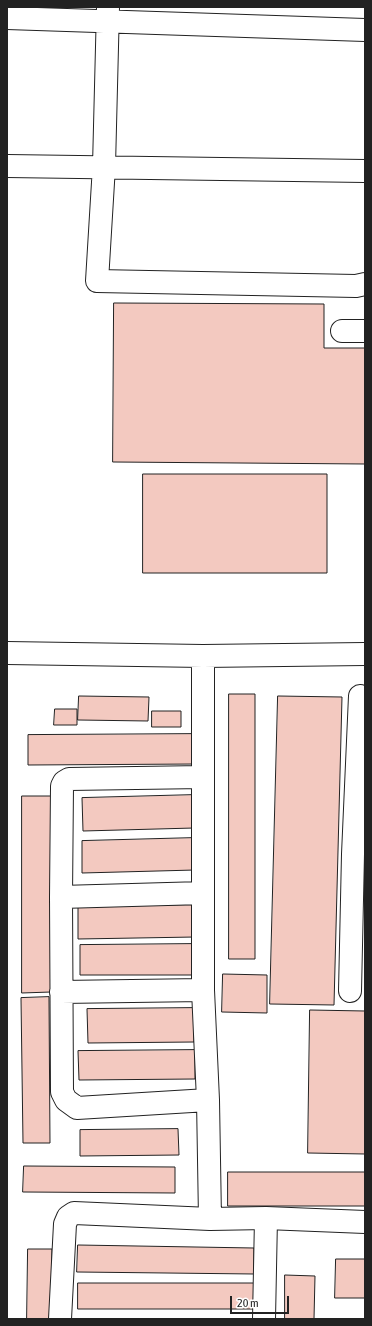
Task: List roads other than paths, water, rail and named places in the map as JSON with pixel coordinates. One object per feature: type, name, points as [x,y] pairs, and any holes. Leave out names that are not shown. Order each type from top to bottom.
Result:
[{"type":"street","points":[[109,14],[104,166],[98,281],[348,286],[365,284]]},
{"type":"street","points":[[7,18],[109,14],[365,30]]},
{"type":"street","points":[[7,166],[365,170]]},
{"type":"street","points":[[342,331],[365,331]]},
{"type":"street","points":[[7,653],[203,656],[365,654]]},
{"type":"street","points":[[203,656],[203,990],[208,1100],[210,1219]]},
{"type":"street","points":[[350,991],[359,854],[360,696]]},
{"type":"street","points":[[203,777],[69,779],[64,782],[62,786],[62,1092],[66,1100],[77,1108],[208,1100]]},
{"type":"street","points":[[61,897],[203,893]]},
{"type":"street","points":[[61,992],[203,990]]},
{"type":"street","points":[[60,1319],[65,1224],[68,1217],[74,1213],[210,1219],[266,1218],[365,1222]]},
{"type":"street","points":[[264,1319],[266,1218]]}]
